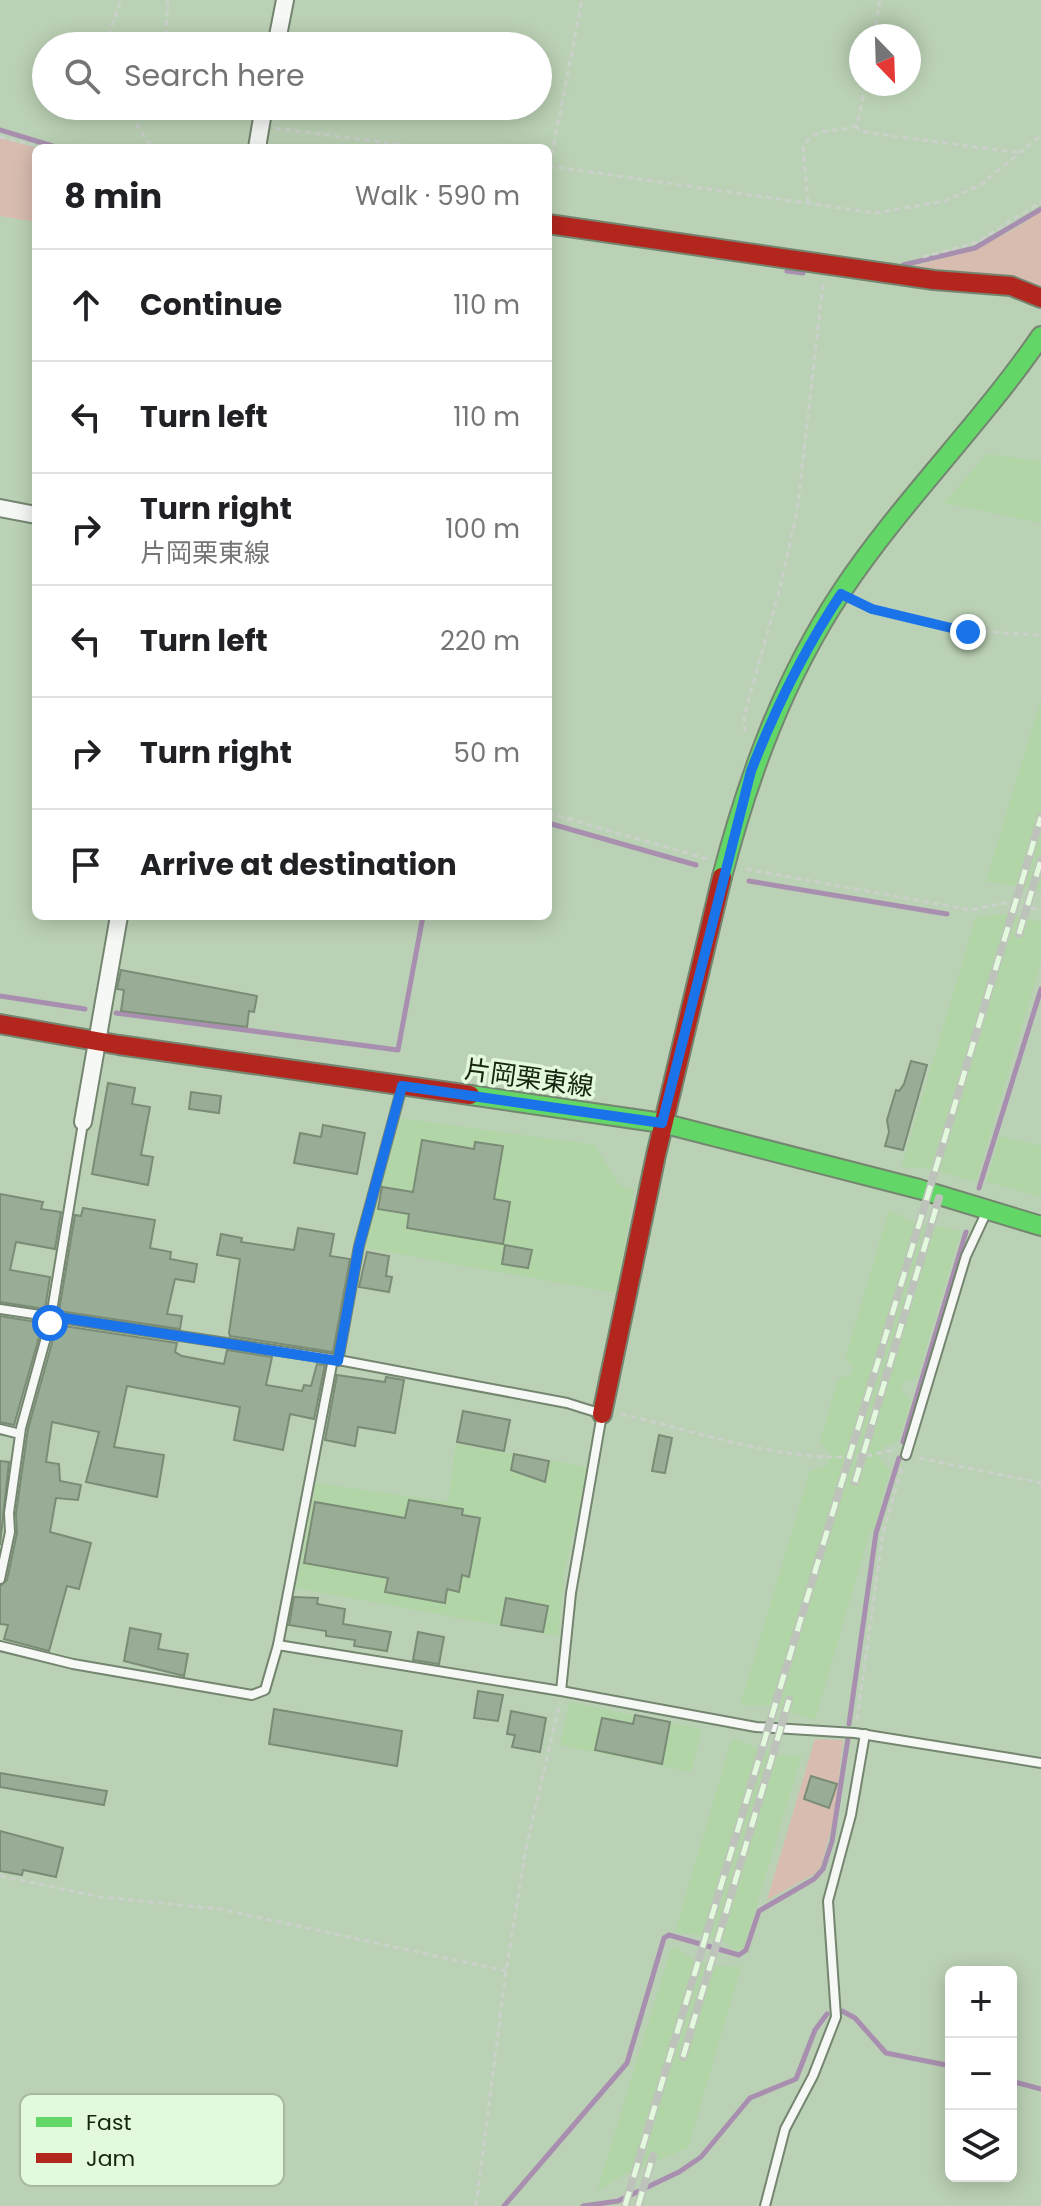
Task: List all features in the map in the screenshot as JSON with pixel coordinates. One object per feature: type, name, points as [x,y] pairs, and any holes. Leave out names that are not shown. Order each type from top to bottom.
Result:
[{"type":"street","points":[[279,32],[285,0]]},
{"type":"street","points":[[258,144],[262,120]]},
{"type":"street","points":[[552,225],[825,265],[977,285],[1011,286],[1041,298]]},
{"type":"street","points":[[602,1414],[662,1123],[725,863],[751,771],[773,716],[818,629],[841,594],[980,423],[1041,336]]},
{"type":"street","points":[[0,508],[32,514]]},
{"type":"street","points":[[83,1122],[118,920]]},
{"type":"street","name":"片岡栗東線","points":[[0,1024],[96,1042],[662,1123],[1041,1226]]},
{"type":"lane","points":[[0,1646],[73,1664],[252,1695],[265,1690],[278,1645],[359,1246],[402,1086]]},
{"type":"lane","points":[[0,1579],[10,1532],[9,1513],[20,1434],[51,1316],[83,1122]]},
{"type":"lane","points":[[906,1455],[966,1256],[987,1210]]},
{"type":"lane","points":[[0,1309],[336,1360],[567,1403],[602,1414],[571,1593],[561,1691]]},
{"type":"lane","points":[[0,1429],[20,1434]]},
{"type":"lane","points":[[278,1645],[561,1691],[756,1727],[860,1734],[1041,1763]]},
{"type":"lane","points":[[765,2206],[785,2129],[813,2076],[836,2017],[828,1901],[851,1815],[860,1734]]},
{"type":"path","points":[[110,32],[121,0]]},
{"type":"path","points":[[166,32],[168,0]]},
{"type":"path","points":[[552,151],[582,0]]},
{"type":"path","points":[[876,24],[880,0]]},
{"type":"path","points":[[855,126],[861,116],[864,96]]},
{"type":"path","points":[[134,120],[151,144]]},
{"type":"path","points":[[267,120],[290,129],[397,144]]},
{"type":"path","points":[[809,204],[803,148],[806,141],[818,132],[855,126],[863,132],[1021,153]]},
{"type":"path","points":[[552,166],[876,213],[945,201],[982,184],[1041,135]]},
{"type":"path","points":[[0,137],[32,145]]},
{"type":"path","points":[[919,258],[977,242],[1022,218],[1041,202]]},
{"type":"path","points":[[745,734],[744,716],[778,596],[797,512],[825,265]]},
{"type":"path","points":[[841,594],[872,609],[968,632],[1041,635]]},
{"type":"path","points":[[552,814],[769,875],[971,910],[1003,903],[1041,910]]},
{"type":"path","points":[[602,1414],[614,1412],[811,1457],[882,1454],[897,1449],[906,1455],[1041,1483]]},
{"type":"path","points":[[860,1734],[883,1533],[906,1455]]},
{"type":"path","points":[[476,2206],[506,1971],[526,1848],[561,1691]]},
{"type":"path","points":[[0,1876],[101,1897],[219,1909],[506,1971]]},
{"type":"shaded area","points":[[0,138],[32,147],[32,221],[0,216]]},
{"type":"shaded area","points":[[1041,211],[1041,287],[902,268],[975,248]]},
{"type":"shaded area","points":[[987,454],[1041,461],[1041,523],[944,503]]},
{"type":"shaded area","points":[[1041,699],[1041,891],[986,881]]},
{"type":"shaded area","points":[[1004,914],[1041,922],[1041,962],[976,1182],[925,1168],[901,1168],[976,917]]},
{"type":"shaded area","points":[[400,1118],[595,1145],[619,1185],[634,1190],[617,1293],[365,1248]]},
{"type":"shaded area","points":[[999,1136],[1041,1146],[1041,1197],[987,1182]]},
{"type":"shaded area","points":[[889,1210],[910,1221],[961,1231],[917,1378],[904,1382],[901,1389],[911,1402],[899,1440],[882,1447],[880,1459],[890,1471],[874,1528],[870,1531],[815,1720],[767,1705],[740,1705],[810,1471],[828,1465],[830,1454],[820,1442],[838,1379],[852,1374],[853,1366],[845,1359]]},
{"type":"shaded area","points":[[456,1444],[587,1467],[564,1576],[558,1636],[296,1588],[316,1483],[448,1502]]},
{"type":"shaded area","points":[[570,1702],[702,1729],[691,1772],[560,1745]]},
{"type":"shaded area","points":[[732,1738],[779,1756],[802,1755],[744,1948],[737,1951],[725,1942],[675,1932]]},
{"type":"shaded area","points":[[815,1739],[843,1740],[835,1815],[821,1866],[814,1874],[767,1900]]},
{"type":"shaded area","points":[[675,1947],[692,1959],[718,1966],[741,1967],[688,2148],[625,2174],[597,2191],[671,1949]]},
{"type":"building","points":[[121,970],[257,996],[254,1012],[249,1011],[247,1027],[121,1011],[124,990],[117,989]]},
{"type":"building","points":[[911,1061],[927,1065],[903,1150],[885,1146],[889,1132],[887,1120],[896,1090],[899,1091],[904,1084]]},
{"type":"building","points":[[108,1083],[135,1088],[132,1104],[150,1107],[141,1155],[153,1157],[148,1185],[92,1174]]},
{"type":"building","points":[[191,1092],[221,1096],[219,1113],[189,1109]]},
{"type":"building","points":[[323,1125],[365,1133],[357,1174],[294,1163],[300,1133],[321,1137]]},
{"type":"building","points":[[422,1140],[474,1149],[475,1142],[503,1146],[494,1199],[510,1202],[503,1244],[407,1228],[409,1214],[378,1209],[382,1187],[413,1192]]},
{"type":"building","points":[[0,1194],[43,1202],[41,1209],[61,1212],[55,1249],[16,1242],[10,1270],[50,1277],[45,1309],[0,1302]]},
{"type":"building","points":[[83,1208],[155,1220],[150,1248],[171,1252],[170,1259],[197,1264],[194,1282],[175,1279],[167,1314],[182,1316],[180,1329],[59,1311],[75,1215],[81,1216]]},
{"type":"building","points":[[298,1228],[334,1234],[330,1256],[350,1259],[333,1352],[230,1336],[229,1333],[240,1259],[217,1255],[221,1234],[242,1238],[241,1242],[294,1250]]},
{"type":"building","points":[[505,1245],[532,1250],[528,1268],[502,1264]]},
{"type":"building","points":[[367,1252],[389,1256],[386,1276],[392,1277],[389,1292],[359,1287]]},
{"type":"building","points":[[0,1316],[43,1323],[14,1425],[0,1422]]},
{"type":"building","points":[[57,1325],[177,1343],[175,1352],[182,1356],[224,1364],[227,1350],[272,1357],[266,1385],[302,1391],[304,1385],[311,1386],[317,1364],[325,1365],[314,1419],[290,1414],[283,1450],[234,1440],[240,1407],[127,1386],[114,1447],[164,1455],[157,1497],[86,1482],[99,1432],[52,1422],[46,1462],[59,1464],[60,1481],[81,1485],[78,1500],[56,1498],[50,1532],[91,1543],[79,1589],[67,1586],[49,1651],[4,1639],[8,1625],[0,1624],[0,1586],[7,1580],[17,1533],[16,1513],[28,1429]]},
{"type":"building","points":[[337,1375],[385,1382],[386,1377],[404,1380],[395,1433],[358,1427],[355,1446],[325,1440]]},
{"type":"building","points":[[463,1411],[510,1420],[504,1451],[457,1442]]},
{"type":"building","points":[[659,1435],[672,1438],[665,1473],[652,1471]]},
{"type":"building","points":[[514,1454],[549,1461],[545,1482],[511,1470]]},
{"type":"building","points":[[0,1461],[9,1462],[0,1545]]},
{"type":"building","points":[[409,1500],[463,1509],[462,1515],[480,1518],[469,1577],[462,1575],[459,1592],[447,1589],[445,1603],[385,1592],[388,1578],[304,1563],[315,1502],[405,1518]]},
{"type":"building","points":[[294,1597],[318,1598],[317,1604],[345,1609],[343,1624],[391,1632],[387,1651],[354,1646],[355,1640],[326,1636],[326,1631],[289,1625]]},
{"type":"building","points":[[506,1598],[548,1606],[543,1632],[501,1625]]},
{"type":"building","points":[[130,1628],[161,1634],[158,1649],[188,1654],[184,1676],[124,1661]]},
{"type":"building","points":[[418,1632],[444,1637],[439,1664],[413,1660]]},
{"type":"building","points":[[478,1691],[503,1695],[498,1721],[474,1718]]},
{"type":"building","points":[[274,1709],[402,1731],[397,1766],[269,1744]]},
{"type":"building","points":[[511,1711],[546,1718],[540,1752],[512,1747],[515,1735],[507,1734]]},
{"type":"building","points":[[635,1715],[670,1722],[662,1764],[595,1750],[602,1718],[633,1724]]},
{"type":"building","points":[[0,1773],[107,1791],[104,1805],[0,1787]]},
{"type":"building","points":[[811,1776],[837,1784],[829,1808],[804,1799]]},
{"type":"building","points":[[0,1831],[63,1848],[56,1877],[23,1870],[22,1875],[0,1871]]},
{"type":"waterway","points":[[0,130],[46,144]]},
{"type":"waterway","points":[[903,265],[975,248],[1041,209]]},
{"type":"waterway","points":[[787,271],[803,273]]},
{"type":"waterway","points":[[552,824],[696,865]]},
{"type":"waterway","points":[[749,881],[947,914]]},
{"type":"waterway","points":[[116,1013],[398,1050],[422,920]]},
{"type":"waterway","points":[[979,1188],[1041,989]]},
{"type":"waterway","points":[[0,996],[85,1009]]},
{"type":"waterway","points":[[903,1442],[966,1232]]},
{"type":"waterway","points":[[849,1724],[876,1533],[899,1458]]},
{"type":"waterway","points":[[504,2206],[627,2063],[664,1938],[669,1935],[739,1955],[746,1950],[759,1911],[814,1879],[823,1869],[832,1841],[848,1738]]},
{"type":"waterway","points":[[842,2011],[855,2018],[886,2053],[945,2065]]},
{"type":"waterway","points":[[583,2206],[618,2201],[679,2172],[701,2157],[750,2098],[796,2079],[815,2030],[827,2014]]},
{"type":"waterway","points":[[1017,2083],[1041,2089]]},
{"type":"railway","points":[[625,2206],[1041,817]]},
{"type":"railway","points":[[1019,934],[1041,860]]},
{"type":"railway","points":[[855,1482],[939,1198]]},
{"type":"railway","points":[[683,2057],[789,1700]]},
{"type":"railway","points":[[638,2206],[653,2156]]},
{"type":"traffic: fast","points":[[722,877],[770,729],[821,624],[865,558],[993,401],[1041,336]]},
{"type":"traffic: fast","points":[[470,1095],[662,1123],[919,1189],[1041,1226]]},
{"type":"traffic: jam","points":[[552,225],[934,280],[1011,286],[1041,298]]},
{"type":"traffic: jam","points":[[602,1414],[656,1155],[722,877]]},
{"type":"traffic: jam","points":[[0,1024],[119,1045],[470,1095]]},
{"type":"route","points":[[50,1323],[51,1316],[338,1361],[359,1246],[402,1086],[662,1123],[725,863],[751,771],[773,716],[818,629],[841,594],[872,609],[968,632]]}]
